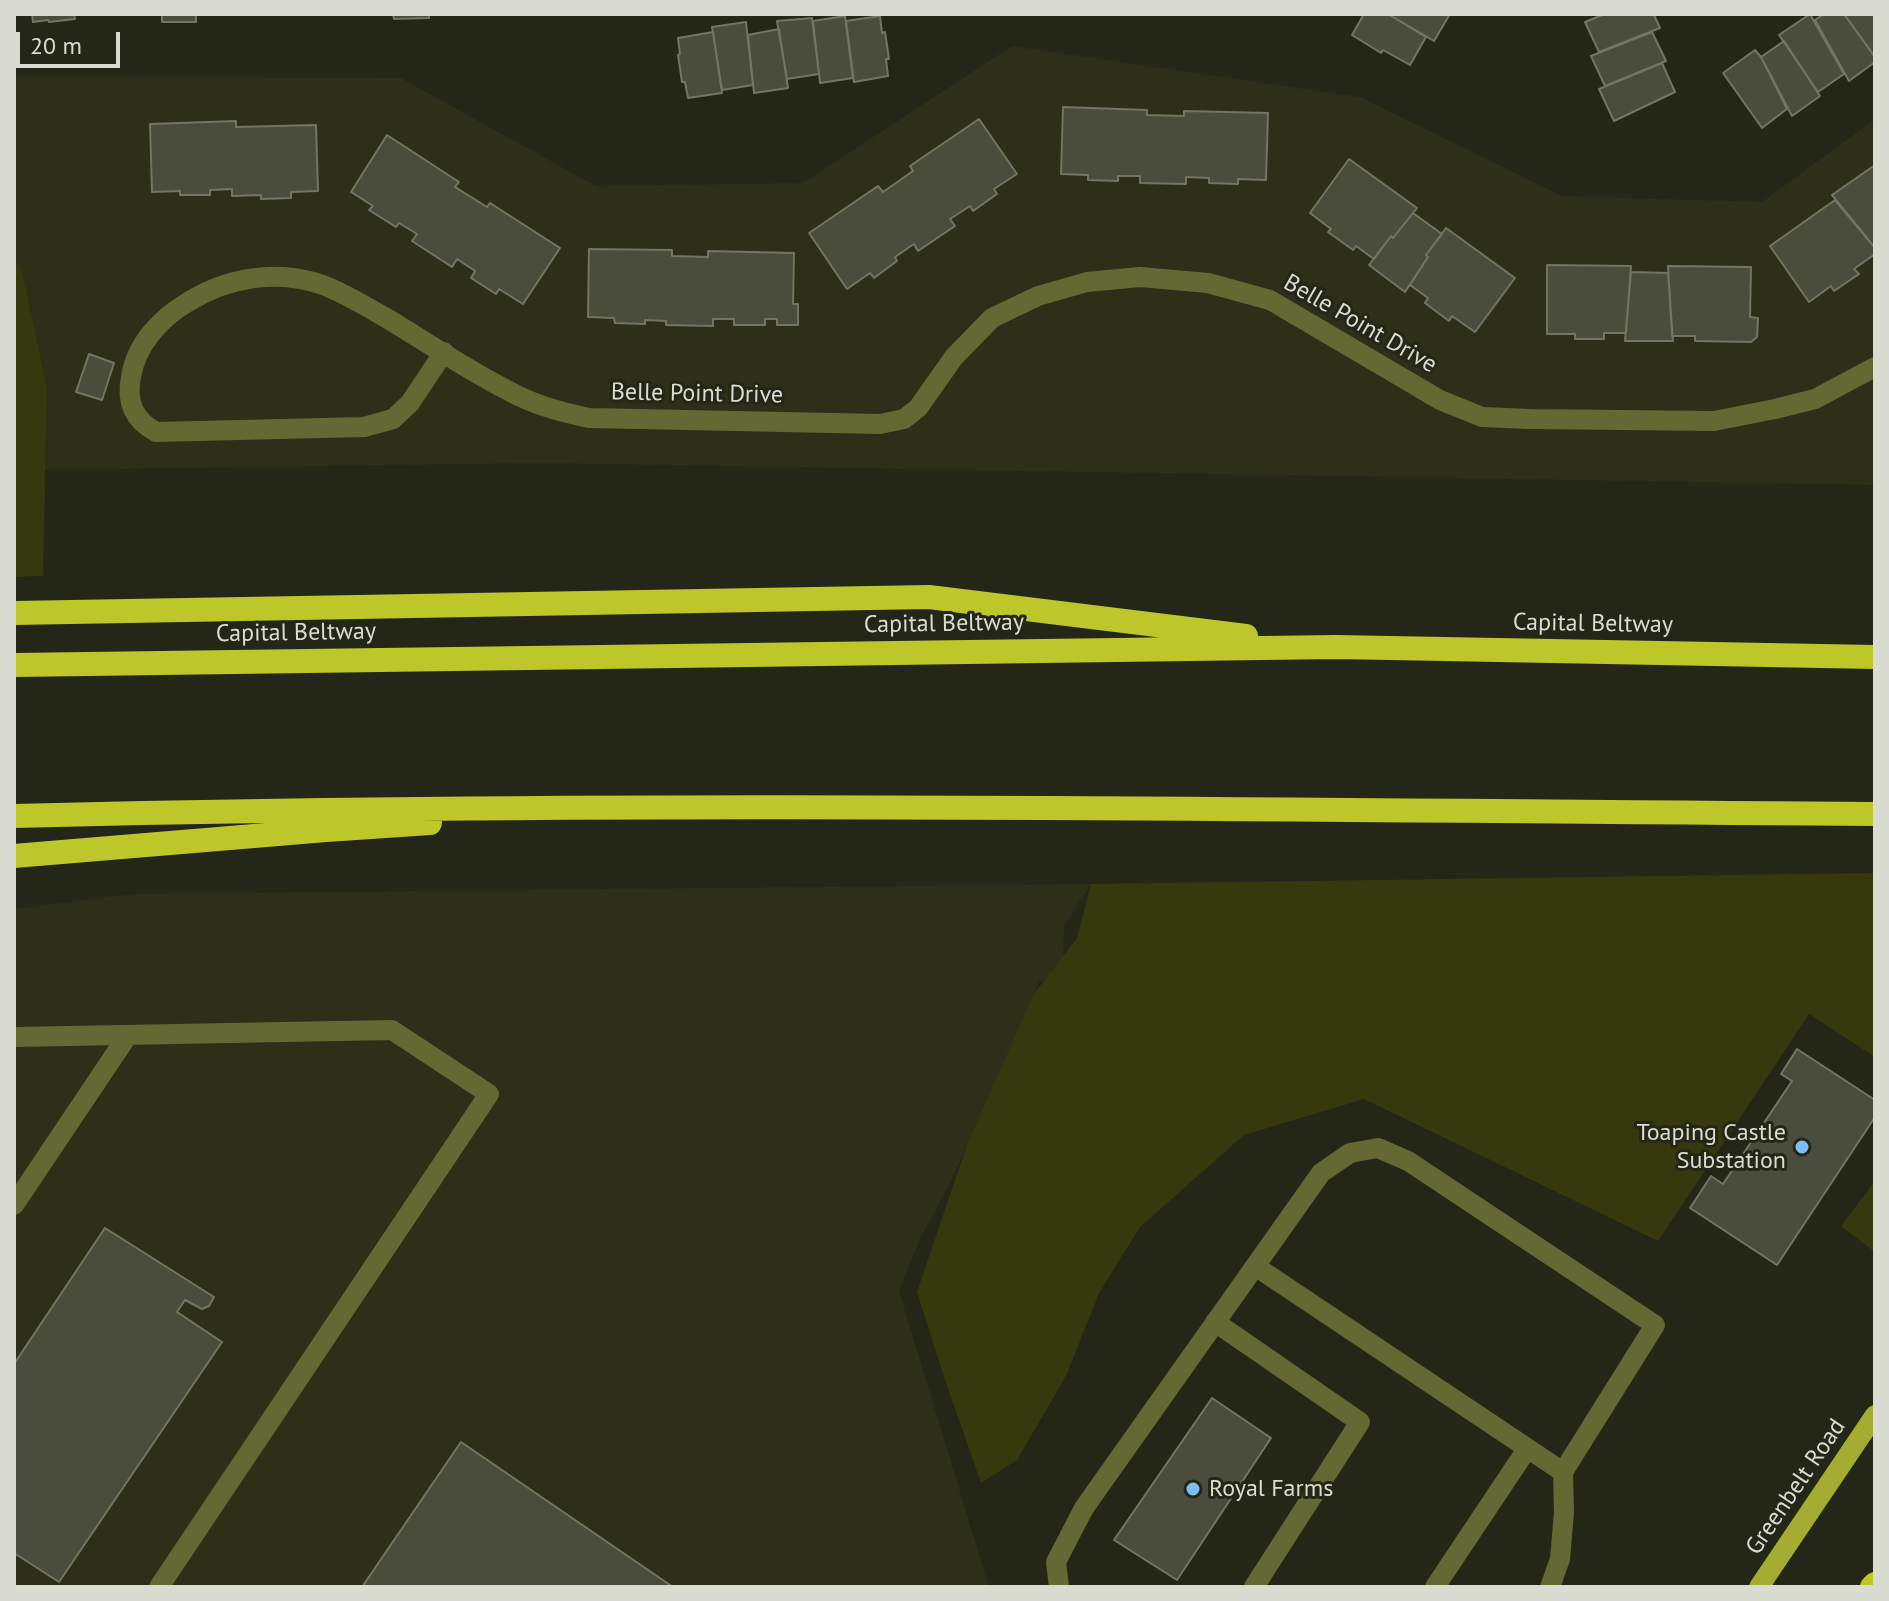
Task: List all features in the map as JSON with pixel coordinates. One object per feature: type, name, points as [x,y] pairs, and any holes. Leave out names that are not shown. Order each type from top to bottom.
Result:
[{"type":"highway","points":[[14,613],[929,597],[1336,647]]},
{"type":"highway","name":"Capital Beltway","points":[[14,665],[1336,647],[1875,657]]},
{"type":"highway","points":[[14,856],[326,830],[707,807]]},
{"type":"highway","points":[[14,816],[325,809],[707,807],[1875,814]]},
{"type":"main road","name":"Greenbelt Road","points":[[1759,1587],[1875,1415]]},
{"type":"street","name":"Belle Point Drive","points":[[444,352],[410,403],[393,419],[364,427],[156,432],[145,426],[136,415],[128,391],[139,352],[171,312],[210,290],[231,282],[261,277],[291,277],[322,285],[350,298],[444,352],[509,392],[549,409],[589,418],[880,424],[904,419],[918,408],[954,357],[992,318],[1050,292],[1087,282],[1140,277],[1208,283],[1270,300],[1440,400],[1482,417],[1714,421],[1815,399],[1875,367]]},
{"type":"street","points":[[14,1037],[392,1030],[489,1094],[159,1587]]},
{"type":"street","points":[[14,1205],[128,1035]]},
{"type":"street","points":[[1059,1587],[1056,1562],[1084,1508],[1321,1173],[1350,1153],[1378,1148],[1408,1161],[1655,1325],[1563,1472],[1560,1559],[1550,1587]]},
{"type":"street","points":[[1255,1266],[1563,1472]]},
{"type":"street","points":[[1215,1322],[1360,1422],[1254,1587]]},
{"type":"street","points":[[1435,1587],[1527,1449]]},
{"type":"shaded area","points":[[1012,46],[1360,97],[1562,196],[1762,202],[1875,119],[1875,485],[540,463],[45,470],[47,387],[22,271],[14,260],[14,77],[401,78],[596,186],[803,183]]},
{"type":"shaded area","points":[[1091,884],[1064,926],[1063,974],[1039,982],[899,1291],[989,1587],[14,1587],[14,909],[131,894]]},
{"type":"green space","points":[[14,260],[22,271],[47,387],[43,576],[14,577]]},
{"type":"green space","points":[[1875,873],[1875,1057],[1809,1014],[1658,1241],[1364,1099],[1244,1135],[1140,1227],[1099,1293],[1066,1376],[1017,1460],[981,1483],[917,1292],[968,1142],[1033,995],[1077,938],[1091,884]]},
{"type":"green space","points":[[1875,1181],[1875,1252],[1841,1226]]},
{"type":"building","points":[[32,14],[84,14],[74,15],[75,19],[33,22]]},
{"type":"building","points":[[162,14],[196,14],[196,22],[162,22]]},
{"type":"building","points":[[393,14],[429,14],[429,18],[394,19]]},
{"type":"building","points":[[1364,14],[1388,14],[1426,37],[1410,65],[1383,50],[1381,53],[1352,35]]},
{"type":"building","points":[[1388,14],[1450,14],[1434,41]]},
{"type":"building","points":[[1605,14],[1657,14],[1654,15],[1660,28],[1599,52],[1585,22]]},
{"type":"building","points":[[1810,14],[1844,74],[1818,92],[1779,35]]},
{"type":"building","points":[[1824,14],[1844,14],[1875,57],[1875,62],[1849,81],[1815,20]]},
{"type":"building","points":[[1844,14],[1875,14],[1874,56]]},
{"type":"building","points":[[845,16],[853,78],[820,83],[813,21]]},
{"type":"building","points":[[880,16],[889,59],[886,59],[888,76],[854,82],[846,21]]},
{"type":"building","points":[[812,18],[819,74],[787,79],[777,21]]},
{"type":"building","points":[[746,22],[753,85],[722,90],[712,27]]},
{"type":"building","points":[[779,29],[788,88],[754,93],[748,35]]},
{"type":"building","points":[[713,32],[722,93],[688,98],[685,82],[682,82],[678,38]]},
{"type":"building","points":[[1652,32],[1666,61],[1605,86],[1591,56]]},
{"type":"building","points":[[1784,41],[1820,96],[1792,116],[1761,57]]},
{"type":"building","points":[[1755,50],[1787,109],[1762,128],[1723,73]]},
{"type":"building","points":[[1662,63],[1675,92],[1614,121],[1599,89]]},
{"type":"building","points":[[1063,107],[1147,110],[1147,115],[1184,116],[1184,111],[1268,113],[1266,180],[1238,179],[1238,184],[1209,183],[1209,178],[1186,177],[1186,184],[1140,183],[1140,176],[1118,176],[1118,181],[1088,180],[1088,175],[1061,174]]},
{"type":"building","points":[[979,119],[1017,174],[994,189],[997,194],[973,211],[970,206],[950,219],[955,226],[918,251],[914,244],[895,257],[897,261],[874,278],[870,273],[847,289],[809,233],[878,186],[883,192],[913,171],[910,166]]},
{"type":"building","points":[[236,121],[236,127],[316,125],[318,191],[291,192],[291,198],[261,199],[261,195],[232,196],[232,189],[210,190],[210,195],[180,195],[180,191],[152,192],[150,124]]},
{"type":"building","points":[[387,135],[459,182],[455,187],[487,207],[490,203],[560,248],[523,304],[499,289],[496,294],[471,278],[475,271],[457,259],[452,267],[412,241],[417,234],[399,223],[396,227],[369,210],[373,206],[351,192]]},
{"type":"building","points":[[1349,159],[1417,208],[1374,259],[1356,246],[1353,250],[1328,232],[1331,229],[1310,213]]},
{"type":"building","points":[[1875,165],[1875,248],[1832,195]]},
{"type":"building","points":[[1835,200],[1875,248],[1875,254],[1854,269],[1859,274],[1834,291],[1831,286],[1809,302],[1770,246]]},
{"type":"building","points":[[1413,213],[1442,234],[1405,292],[1369,265]]},
{"type":"building","points":[[1446,228],[1515,278],[1475,332],[1452,316],[1449,321],[1425,303],[1428,298],[1410,285],[1428,257],[1426,255]]},
{"type":"building","points":[[589,249],[672,250],[672,256],[708,257],[708,251],[794,253],[793,304],[798,304],[798,325],[777,325],[777,319],[765,319],[765,325],[734,325],[734,319],[713,319],[713,326],[666,325],[666,321],[645,320],[645,324],[615,323],[614,318],[588,317]]},
{"type":"building","points":[[1547,265],[1631,266],[1626,333],[1604,333],[1604,339],[1575,339],[1575,334],[1547,334]]},
{"type":"building","points":[[1668,266],[1751,267],[1750,317],[1758,318],[1757,337],[1751,342],[1695,341],[1695,336],[1672,336]]},
{"type":"building","points":[[1631,272],[1668,273],[1673,341],[1625,341]]},
{"type":"building","points":[[89,354],[114,363],[102,400],[76,392]]},
{"type":"building","name":"Toaping Castle Substation","points":[[1797,1049],[1875,1100],[1875,1117],[1777,1265],[1690,1208],[1711,1176],[1723,1184],[1792,1081],[1781,1074]]},
{"type":"building","points":[[105,1228],[214,1297],[209,1306],[202,1309],[185,1300],[177,1312],[222,1342],[59,1582],[14,1553],[14,1364]]},
{"type":"building","name":"Royal Farms","points":[[1212,1398],[1271,1438],[1177,1580],[1114,1540]]},
{"type":"building","points":[[461,1442],[673,1587],[362,1587]]},
{"type":"place","name":"Toaping Castle Substation","points":[[1802,1147]]},
{"type":"place","name":"Royal Farms","points":[[1193,1489]]}]
